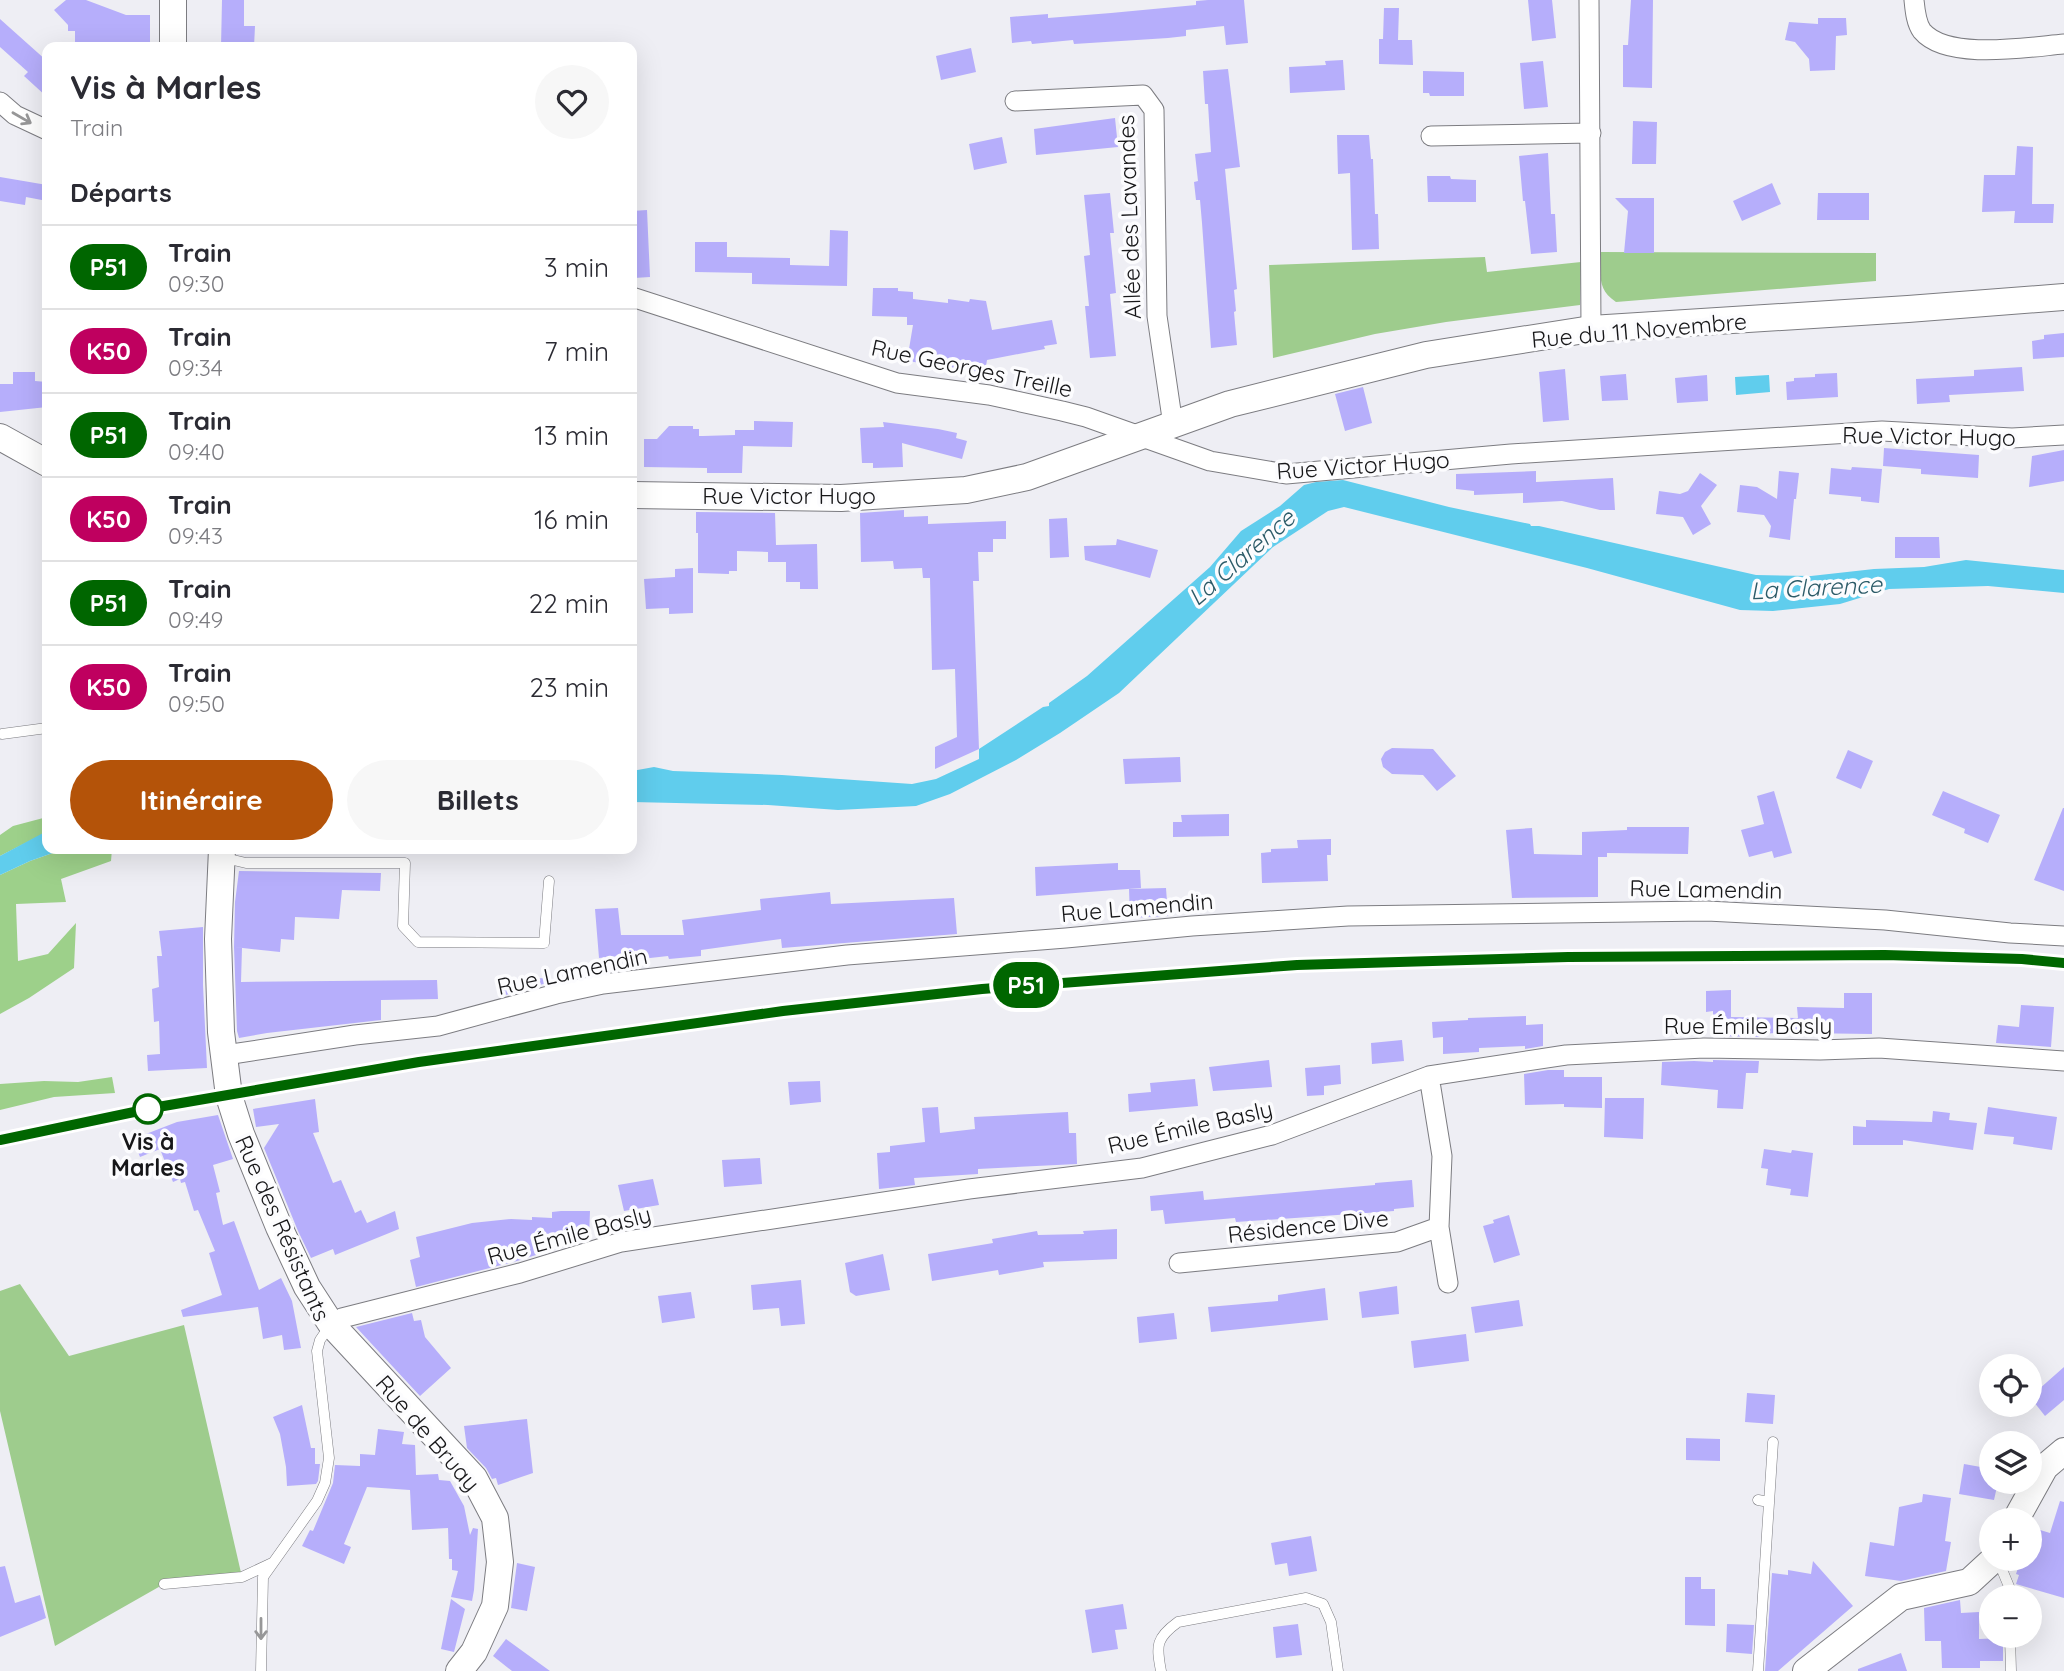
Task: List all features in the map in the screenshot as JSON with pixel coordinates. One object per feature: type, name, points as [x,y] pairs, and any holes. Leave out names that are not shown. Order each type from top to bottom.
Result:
[{"type":"main road","points":[[173,0],[173,42]]},
{"type":"main road","name":"Rue du 11 Novembre","points":[[1141,437],[1230,404],[1426,355],[1591,329],[2064,297]]},
{"type":"main road","points":[[0,437],[42,439]]},
{"type":"main road","points":[[0,437],[42,460]]},
{"type":"main road","name":"Rue Victor Hugo","points":[[637,495],[841,498],[967,490],[1027,477],[1141,437]]},
{"type":"main road","name":"Rue des Résistants","points":[[222,854],[218,939],[223,1057],[232,1110],[264,1192],[307,1287],[331,1324]]},
{"type":"main road","name":"Rue de Bruay","points":[[331,1324],[474,1478],[495,1518],[500,1562],[495,1606],[474,1653],[459,1671]]},
{"type":"main road","points":[[2022,1508],[2045,1467],[2064,1451]]},
{"type":"main road","points":[[1806,1671],[1901,1597],[1969,1582],[1982,1571]]},
{"type":"street","points":[[1589,0],[1591,329]]},
{"type":"street","points":[[1915,7],[1923,31],[1942,45],[1986,51],[2064,44]]},
{"type":"street","name":"Allée des Lavandes","points":[[1015,101],[1143,95],[1154,110],[1157,316],[1173,425]]},
{"type":"street","points":[[0,102],[15,115],[42,128]]},
{"type":"street","points":[[1431,136],[1591,133]]},
{"type":"street","name":"Rue Georges Treille","points":[[637,299],[897,383],[989,395],[1038,405],[1086,417],[1141,437]]},
{"type":"street","name":"Rue Victor Hugo","points":[[1141,437],[1210,461],[1286,474],[1525,453],[1882,431],[2012,438],[2064,435]]},
{"type":"street","name":"Rue Lamendin","points":[[223,1057],[355,1035],[438,1026],[603,984],[847,955],[1205,925],[1348,916],[1707,911],[1885,920],[2064,936]]},
{"type":"street","name":"Rue Émile Basly","points":[[331,1324],[342,1318],[520,1273],[621,1242],[969,1189],[1142,1168],[1272,1135],[1429,1076],[1566,1055],[1704,1048],[1879,1048],[2064,1060]]},
{"type":"street","points":[[1429,1076],[1442,1156],[1440,1227],[1448,1283]]},
{"type":"street","name":"Résidence Dive","points":[[1179,1263],[1397,1242],[1440,1227]]},
{"type":"lane","points":[[2,734],[42,729]]},
{"type":"lane","points":[[224,854],[246,863],[405,863],[403,926],[418,942],[544,943],[549,881]]},
{"type":"lane","name":"Rue des Résistants","points":[[261,1671],[263,1577],[317,1501],[325,1483],[330,1458],[317,1351],[320,1340],[331,1324]]},
{"type":"lane","points":[[1758,1671],[1773,1442]]},
{"type":"lane","points":[[1758,1500],[1769,1502]]},
{"type":"lane","points":[[164,1584],[243,1577],[273,1563]]},
{"type":"lane","points":[[1161,1671],[1157,1649],[1165,1632],[1178,1622],[1306,1598],[1322,1604],[1331,1622],[1338,1671]]},
{"type":"lane","points":[[2010,1648],[2011,1671]]},
{"type":"green space","points":[[1601,252],[1876,253],[1876,281],[1616,302],[1602,286]]},
{"type":"green space","points":[[1485,257],[1487,272],[1581,262],[1580,305],[1375,334],[1273,358],[1269,265]]},
{"type":"green space","points":[[42,818],[42,835],[0,856],[0,835],[13,826]]},
{"type":"green space","points":[[50,854],[112,854],[111,861],[61,879],[66,902],[16,904],[18,961],[48,954],[76,923],[74,968],[0,1014],[0,875]]},
{"type":"green space","points":[[112,1077],[115,1093],[54,1097],[0,1110],[0,1084],[78,1082]]},
{"type":"green space","points":[[20,1284],[69,1356],[184,1325],[242,1577],[164,1584],[55,1646],[0,1411],[0,1291]]},
{"type":"water","points":[[1769,375],[1770,392],[1736,395],[1735,377]]},
{"type":"water","name":"La Clarence","points":[[1343,480],[1531,526],[1756,575],[1811,576],[1924,567],[1966,560],[2064,570],[2064,593],[1988,586],[1889,589],[1840,604],[1773,611],[1740,610],[1587,568],[1344,507],[1328,511],[1273,547],[1119,693],[1016,760],[950,794],[916,806],[838,810],[768,805],[637,802],[637,770],[654,767],[673,771],[912,784],[936,779],[979,759],[979,749],[1043,707],[1049,706],[1049,703],[1087,676],[1210,567],[1241,531],[1280,506],[1304,485]]},
{"type":"water","points":[[42,834],[42,854],[50,854],[0,875],[0,856]]},
{"type":"building","points":[[66,0],[86,0],[126,15],[150,15],[150,42],[75,42],[75,31],[68,31],[68,25],[54,10]]},
{"type":"building","points":[[222,0],[244,0],[244,26],[255,26],[254,42],[221,42]]},
{"type":"building","points":[[1244,0],[1248,43],[1226,45],[1224,26],[1186,30],[1186,36],[1168,38],[1074,44],[1073,40],[1012,43],[1010,17],[1048,14],[1048,18],[1111,13],[1196,5],[1196,1]]},
{"type":"building","points":[[1528,0],[1552,0],[1556,38],[1532,41]]},
{"type":"building","points":[[1631,0],[1653,0],[1652,88],[1623,87],[1623,45],[1628,45]]},
{"type":"building","points":[[1384,8],[1399,8],[1398,40],[1412,40],[1413,65],[1379,64],[1379,39],[1383,39]]},
{"type":"building","points":[[1818,18],[1846,18],[1847,35],[1836,36],[1835,70],[1810,71],[1809,59],[1795,42],[1785,40],[1789,22],[1818,24]]},
{"type":"building","points":[[0,19],[42,57],[42,92],[24,76],[28,72],[0,47]]},
{"type":"building","points":[[971,48],[976,72],[941,80],[936,56]]},
{"type":"building","points":[[1343,60],[1345,90],[1290,93],[1289,67],[1326,65],[1325,61]]},
{"type":"building","points":[[1543,61],[1548,107],[1524,109],[1520,63]]},
{"type":"building","points":[[1228,69],[1240,167],[1225,169],[1237,289],[1234,290],[1234,312],[1237,345],[1211,348],[1200,200],[1196,200],[1194,182],[1198,181],[1195,154],[1211,152],[1203,71]]},
{"type":"building","points":[[1423,71],[1464,72],[1464,96],[1430,96],[1429,93],[1423,93]]},
{"type":"building","points":[[1115,118],[1118,147],[1036,155],[1034,129]]},
{"type":"building","points":[[1633,121],[1657,122],[1656,164],[1632,164]]},
{"type":"building","points":[[1337,135],[1369,135],[1379,249],[1352,250],[1350,173],[1338,174]]},
{"type":"building","points":[[1002,137],[1007,163],[974,170],[969,144]]},
{"type":"building","points":[[2017,146],[2033,147],[2032,204],[2054,204],[2053,223],[2014,223],[2015,211],[1982,212],[1984,175],[2015,175]]},
{"type":"building","points":[[1548,153],[1551,214],[1555,214],[1557,252],[1531,254],[1519,156]]},
{"type":"building","points":[[1427,176],[1476,180],[1476,202],[1428,202]]},
{"type":"building","points":[[0,177],[42,184],[42,200],[26,197],[25,205],[0,201]]},
{"type":"building","points":[[1772,183],[1781,204],[1742,221],[1733,201]]},
{"type":"building","points":[[1110,193],[1114,233],[1110,233],[1116,293],[1110,294],[1116,356],[1090,358],[1084,256],[1090,255],[1084,195]]},
{"type":"building","points":[[1818,193],[1869,193],[1869,220],[1817,220]]},
{"type":"building","points":[[1615,198],[1654,198],[1654,253],[1624,253],[1628,211]]},
{"type":"building","points":[[647,210],[650,277],[637,278],[637,211]]},
{"type":"building","points":[[830,230],[848,231],[847,286],[752,284],[752,273],[695,272],[695,242],[727,242],[727,257],[790,258],[790,265],[829,266]]},
{"type":"building","points":[[873,288],[898,288],[898,291],[913,292],[913,299],[948,303],[948,299],[986,301],[992,330],[1052,320],[1057,344],[1044,346],[1045,349],[987,360],[985,372],[907,361],[913,325],[907,325],[907,317],[872,316]]},
{"type":"building","points":[[2064,333],[2064,357],[2033,359],[2032,341],[2044,339],[2044,335]]},
{"type":"building","points":[[2022,367],[2024,391],[1949,395],[1950,402],[1917,404],[1916,379],[1974,376],[1974,370]]},
{"type":"building","points":[[1565,369],[1569,420],[1543,422],[1539,372]]},
{"type":"building","points":[[13,372],[35,372],[35,381],[42,382],[42,408],[0,412],[0,384],[13,384]]},
{"type":"building","points":[[1837,373],[1838,397],[1787,400],[1786,382],[1794,381],[1794,378],[1815,377],[1815,374]]},
{"type":"building","points":[[1626,374],[1628,400],[1602,401],[1600,376]]},
{"type":"building","points":[[1707,375],[1708,401],[1677,403],[1675,378]]},
{"type":"building","points":[[1363,387],[1372,423],[1345,431],[1335,394]]},
{"type":"building","points":[[754,421],[793,422],[792,447],[743,446],[742,473],[707,473],[707,468],[644,467],[644,439],[657,439],[669,426],[693,426],[693,429],[699,429],[699,436],[735,435],[735,430],[754,430]]},
{"type":"building","points":[[883,422],[957,433],[956,438],[967,441],[962,459],[902,443],[903,467],[873,468],[873,463],[862,463],[860,428],[884,427]]},
{"type":"building","points":[[1884,448],[1979,455],[1978,478],[1921,474],[1921,469],[1883,466]]},
{"type":"building","points":[[2064,450],[2064,481],[2029,487],[2032,456]]},
{"type":"building","points":[[1852,467],[1882,469],[1879,503],[1861,501],[1861,497],[1829,494],[1831,468],[1851,470]]},
{"type":"building","points":[[1536,471],[1536,482],[1613,478],[1615,510],[1600,510],[1562,501],[1523,503],[1523,493],[1474,495],[1474,491],[1456,489],[1456,474]]},
{"type":"building","points":[[1779,471],[1799,473],[1790,540],[1769,537],[1771,526],[1764,515],[1737,512],[1740,485],[1757,487],[1777,499]]},
{"type":"building","points":[[1700,473],[1717,485],[1701,506],[1711,524],[1693,535],[1683,517],[1656,514],[1659,491],[1680,494],[1688,491]]},
{"type":"building","points":[[904,510],[904,517],[928,516],[928,524],[1006,521],[1006,539],[993,539],[993,552],[978,552],[979,581],[973,581],[979,749],[935,769],[935,747],[957,737],[955,669],[932,670],[930,578],[923,578],[922,568],[894,569],[893,561],[861,562],[860,513]]},
{"type":"building","points":[[696,512],[775,513],[776,545],[817,544],[818,589],[800,589],[800,582],[786,582],[786,562],[768,562],[768,552],[737,551],[737,571],[729,571],[729,574],[698,573]]},
{"type":"building","points":[[1067,518],[1069,557],[1050,558],[1049,519]]},
{"type":"building","points":[[1895,537],[1939,537],[1940,558],[1895,558]]},
{"type":"building","points":[[1117,539],[1158,550],[1150,578],[1085,560],[1084,546],[1116,545]]},
{"type":"building","points":[[693,568],[693,613],[669,614],[669,608],[646,609],[644,579],[675,577],[675,569]]},
{"type":"building","points":[[1392,748],[1433,749],[1456,776],[1437,791],[1423,775],[1392,774],[1383,767],[1381,759],[1385,752]]},
{"type":"building","points":[[1848,750],[1873,761],[1861,789],[1836,778]]},
{"type":"building","points":[[1180,757],[1181,782],[1125,784],[1123,759]]},
{"type":"building","points":[[1774,791],[1792,853],[1774,858],[1772,851],[1749,857],[1741,830],[1764,824],[1757,796]]},
{"type":"building","points":[[1943,791],[2000,815],[1988,843],[1964,833],[1965,829],[1932,815]]},
{"type":"building","points":[[2064,808],[2064,891],[2034,880]]},
{"type":"building","points":[[1229,814],[1229,836],[1173,837],[1173,822],[1182,822],[1181,815]]},
{"type":"building","points":[[1627,827],[1689,827],[1688,854],[1607,853],[1607,857],[1598,857],[1598,897],[1512,898],[1506,830],[1532,828],[1534,854],[1582,855],[1582,832],[1627,830]]},
{"type":"building","points":[[1331,839],[1331,855],[1327,855],[1328,881],[1262,883],[1261,853],[1271,852],[1271,849],[1298,848],[1297,840]]},
{"type":"building","points":[[1118,863],[1118,870],[1140,870],[1141,888],[1036,896],[1035,867]]},
{"type":"building","points":[[239,871],[381,873],[380,891],[342,890],[339,919],[295,917],[294,940],[281,939],[280,952],[234,947]]},
{"type":"building","points":[[1166,888],[1168,916],[1130,918],[1129,889]]},
{"type":"building","points":[[830,892],[831,904],[954,898],[957,934],[782,948],[781,939],[701,950],[701,956],[641,959],[641,954],[599,958],[595,909],[618,908],[621,935],[684,935],[682,920],[761,910],[760,899]]},
{"type":"building","points":[[203,927],[207,1068],[148,1071],[147,1055],[160,1054],[159,1021],[154,1022],[152,989],[159,987],[157,956],[162,956],[159,931]]},
{"type":"building","points":[[234,947],[242,948],[241,982],[437,980],[438,999],[381,1000],[381,1020],[239,1038]]},
{"type":"building","points":[[550,978],[550,982],[502,996],[502,979]]},
{"type":"building","points":[[1731,990],[1731,1017],[1798,1018],[1797,1007],[1844,1008],[1844,993],[1872,993],[1872,1034],[1798,1031],[1763,1034],[1762,1037],[1713,1036],[1713,1011],[1706,1012],[1706,991]]},
{"type":"building","points":[[2021,1005],[2054,1007],[2051,1047],[1996,1043],[1998,1025],[2019,1027]]},
{"type":"building","points":[[1526,1016],[1526,1025],[1543,1024],[1543,1046],[1525,1049],[1525,1046],[1479,1048],[1479,1052],[1443,1054],[1443,1037],[1433,1038],[1432,1022]]},
{"type":"building","points":[[1402,1040],[1404,1061],[1372,1064],[1371,1043]]},
{"type":"building","points":[[1269,1060],[1272,1087],[1213,1091],[1209,1067]]},
{"type":"building","points":[[1759,1061],[1758,1073],[1746,1073],[1743,1109],[1717,1108],[1718,1090],[1661,1085],[1662,1062]]},
{"type":"building","points":[[1340,1065],[1341,1084],[1324,1086],[1324,1095],[1307,1096],[1305,1068]]},
{"type":"building","points":[[1564,1070],[1564,1077],[1602,1077],[1602,1108],[1564,1107],[1564,1104],[1525,1105],[1524,1074]]},
{"type":"building","points":[[1195,1079],[1198,1106],[1129,1112],[1128,1094],[1151,1092],[1150,1083]]},
{"type":"building","points":[[820,1081],[821,1102],[790,1105],[788,1082]]},
{"type":"building","points":[[1605,1098],[1644,1098],[1643,1139],[1604,1137]]},
{"type":"building","points":[[315,1099],[319,1132],[313,1133],[333,1183],[341,1180],[355,1213],[361,1210],[367,1223],[395,1211],[399,1229],[335,1255],[333,1249],[311,1258],[264,1148],[279,1124],[256,1127],[253,1109]]},
{"type":"building","points":[[938,1107],[940,1133],[975,1129],[974,1117],[1068,1112],[1069,1133],[1076,1133],[1077,1164],[978,1169],[978,1174],[914,1178],[915,1185],[879,1189],[877,1153],[890,1152],[890,1146],[925,1142],[922,1108]]},
{"type":"building","points":[[1988,1107],[2057,1117],[2052,1150],[2013,1144],[2014,1137],[1984,1134]]},
{"type":"building","points":[[1933,1111],[1950,1113],[1949,1120],[1977,1123],[1973,1150],[1903,1140],[1903,1145],[1853,1145],[1853,1126],[1866,1127],[1866,1120],[1932,1122]]},
{"type":"building","points":[[218,1115],[233,1159],[213,1165],[220,1192],[216,1193],[223,1225],[234,1221],[259,1290],[281,1278],[292,1301],[301,1348],[284,1350],[282,1335],[263,1339],[258,1307],[183,1317],[181,1310],[222,1295],[209,1253],[215,1251],[198,1210],[194,1211],[185,1182],[181,1183],[180,1179],[173,1182],[160,1149],[140,1157],[133,1139],[177,1122]]},
{"type":"building","points":[[1764,1149],[1813,1153],[1808,1197],[1790,1195],[1791,1189],[1766,1185],[1768,1169],[1761,1168]]},
{"type":"building","points":[[760,1158],[762,1184],[724,1187],[722,1160]]},
{"type":"building","points":[[653,1179],[659,1205],[624,1211],[618,1185]]},
{"type":"building","points":[[1412,1180],[1414,1207],[1394,1211],[1165,1224],[1163,1210],[1151,1211],[1150,1196],[1203,1191],[1204,1200]]},
{"type":"building","points":[[590,1211],[589,1237],[551,1237],[550,1251],[537,1250],[536,1255],[517,1261],[416,1287],[410,1260],[420,1257],[416,1237],[472,1223],[532,1220],[532,1217],[552,1218],[552,1212]]},
{"type":"building","points":[[1509,1215],[1520,1255],[1494,1263],[1483,1226]]},
{"type":"building","points":[[1117,1229],[1117,1259],[1043,1262],[1044,1267],[999,1275],[998,1270],[932,1281],[928,1254],[993,1243],[992,1239],[1037,1231],[1038,1235],[1084,1234],[1083,1231]]},
{"type":"building","points":[[883,1254],[890,1290],[856,1296],[850,1292],[845,1263]]},
{"type":"building","points":[[801,1280],[805,1324],[781,1326],[779,1308],[753,1310],[751,1285]]},
{"type":"building","points":[[1397,1286],[1399,1314],[1362,1318],[1359,1292]]},
{"type":"building","points":[[1325,1288],[1328,1320],[1211,1332],[1208,1307],[1278,1301],[1278,1295]]},
{"type":"building","points":[[691,1292],[695,1318],[662,1323],[658,1296]]},
{"type":"building","points":[[1519,1300],[1523,1326],[1475,1333],[1471,1307]]},
{"type":"building","points":[[412,1313],[414,1321],[421,1320],[425,1337],[451,1368],[420,1396],[356,1327]]},
{"type":"building","points":[[1174,1313],[1177,1339],[1139,1343],[1137,1317]]},
{"type":"building","points":[[1466,1334],[1469,1361],[1414,1368],[1411,1341]]},
{"type":"building","points":[[2064,1367],[2064,1400],[2045,1416],[2042,1412],[2042,1386]]},
{"type":"building","points":[[1747,1393],[1775,1395],[1773,1424],[1745,1422]]},
{"type":"building","points":[[302,1405],[311,1448],[315,1448],[315,1464],[320,1464],[318,1481],[316,1484],[287,1486],[280,1434],[273,1417]]},
{"type":"building","points":[[527,1419],[533,1473],[498,1485],[496,1478],[492,1479],[486,1468],[467,1448],[464,1426]]},
{"type":"building","points":[[378,1429],[404,1432],[402,1444],[415,1445],[416,1475],[438,1474],[439,1480],[450,1481],[464,1506],[470,1535],[473,1528],[478,1529],[472,1601],[451,1597],[458,1571],[452,1570],[452,1559],[449,1559],[448,1528],[412,1530],[410,1490],[367,1487],[344,1544],[351,1547],[344,1564],[302,1546],[310,1530],[313,1531],[333,1483],[335,1465],[360,1466],[360,1454],[375,1455]]},
{"type":"building","points":[[1686,1438],[1720,1439],[1720,1461],[1686,1460]]},
{"type":"building","points":[[1964,1464],[1979,1467],[1979,1494],[1995,1494],[1994,1500],[1959,1494]]},
{"type":"building","points":[[1923,1494],[1951,1498],[1945,1541],[1951,1542],[1946,1571],[1901,1581],[1865,1576],[1870,1542],[1894,1546],[1899,1507],[1922,1502]]},
{"type":"building","points":[[2060,1501],[2064,1502],[2064,1598],[2042,1592],[2042,1585],[2016,1584],[2019,1575],[2016,1574],[2017,1571],[2042,1571],[2042,1531],[2050,1533]]},
{"type":"building","points":[[1311,1536],[1317,1571],[1289,1576],[1287,1563],[1275,1565],[1271,1543]]},
{"type":"building","points":[[1813,1561],[1853,1606],[1778,1671],[1765,1671],[1772,1573],[1788,1575],[1788,1570],[1811,1574]]},
{"type":"building","points":[[517,1563],[535,1567],[527,1611],[511,1608]]},
{"type":"building","points":[[5,1566],[15,1603],[40,1595],[46,1618],[0,1637],[0,1567]]},
{"type":"building","points":[[1685,1577],[1701,1577],[1701,1589],[1715,1589],[1715,1626],[1685,1625]]},
{"type":"building","points":[[451,1599],[465,1609],[454,1652],[441,1649]]},
{"type":"building","points":[[1960,1600],[1961,1613],[1979,1612],[1979,1648],[2003,1648],[2003,1661],[1980,1661],[1980,1668],[1942,1668],[1941,1641],[1925,1641],[1924,1608]]},
{"type":"building","points":[[1123,1604],[1127,1629],[1115,1630],[1118,1649],[1092,1653],[1085,1610]]},
{"type":"building","points":[[1298,1624],[1302,1655],[1276,1658],[1273,1627]]},
{"type":"building","points":[[1727,1624],[1754,1625],[1752,1654],[1726,1652]]},
{"type":"building","points":[[506,1639],[550,1671],[512,1671],[493,1656]]},
{"type":"building","points":[[1901,1653],[1907,1671],[1858,1671],[1858,1669]]},
{"type":"railway","points":[[0,1140],[158,1107],[370,1070],[783,1011],[982,989],[1297,965],[1568,957],[1885,955],[2022,959],[2064,963]]},
{"type":"train","name":"P51","points":[[0,1140],[158,1107],[419,1062],[783,1011],[982,989],[1297,965],[1568,957],[1885,955],[2022,959],[2064,963]]},
{"type":"place","name":"Vis à Marles","points":[[148,1109]]}]
